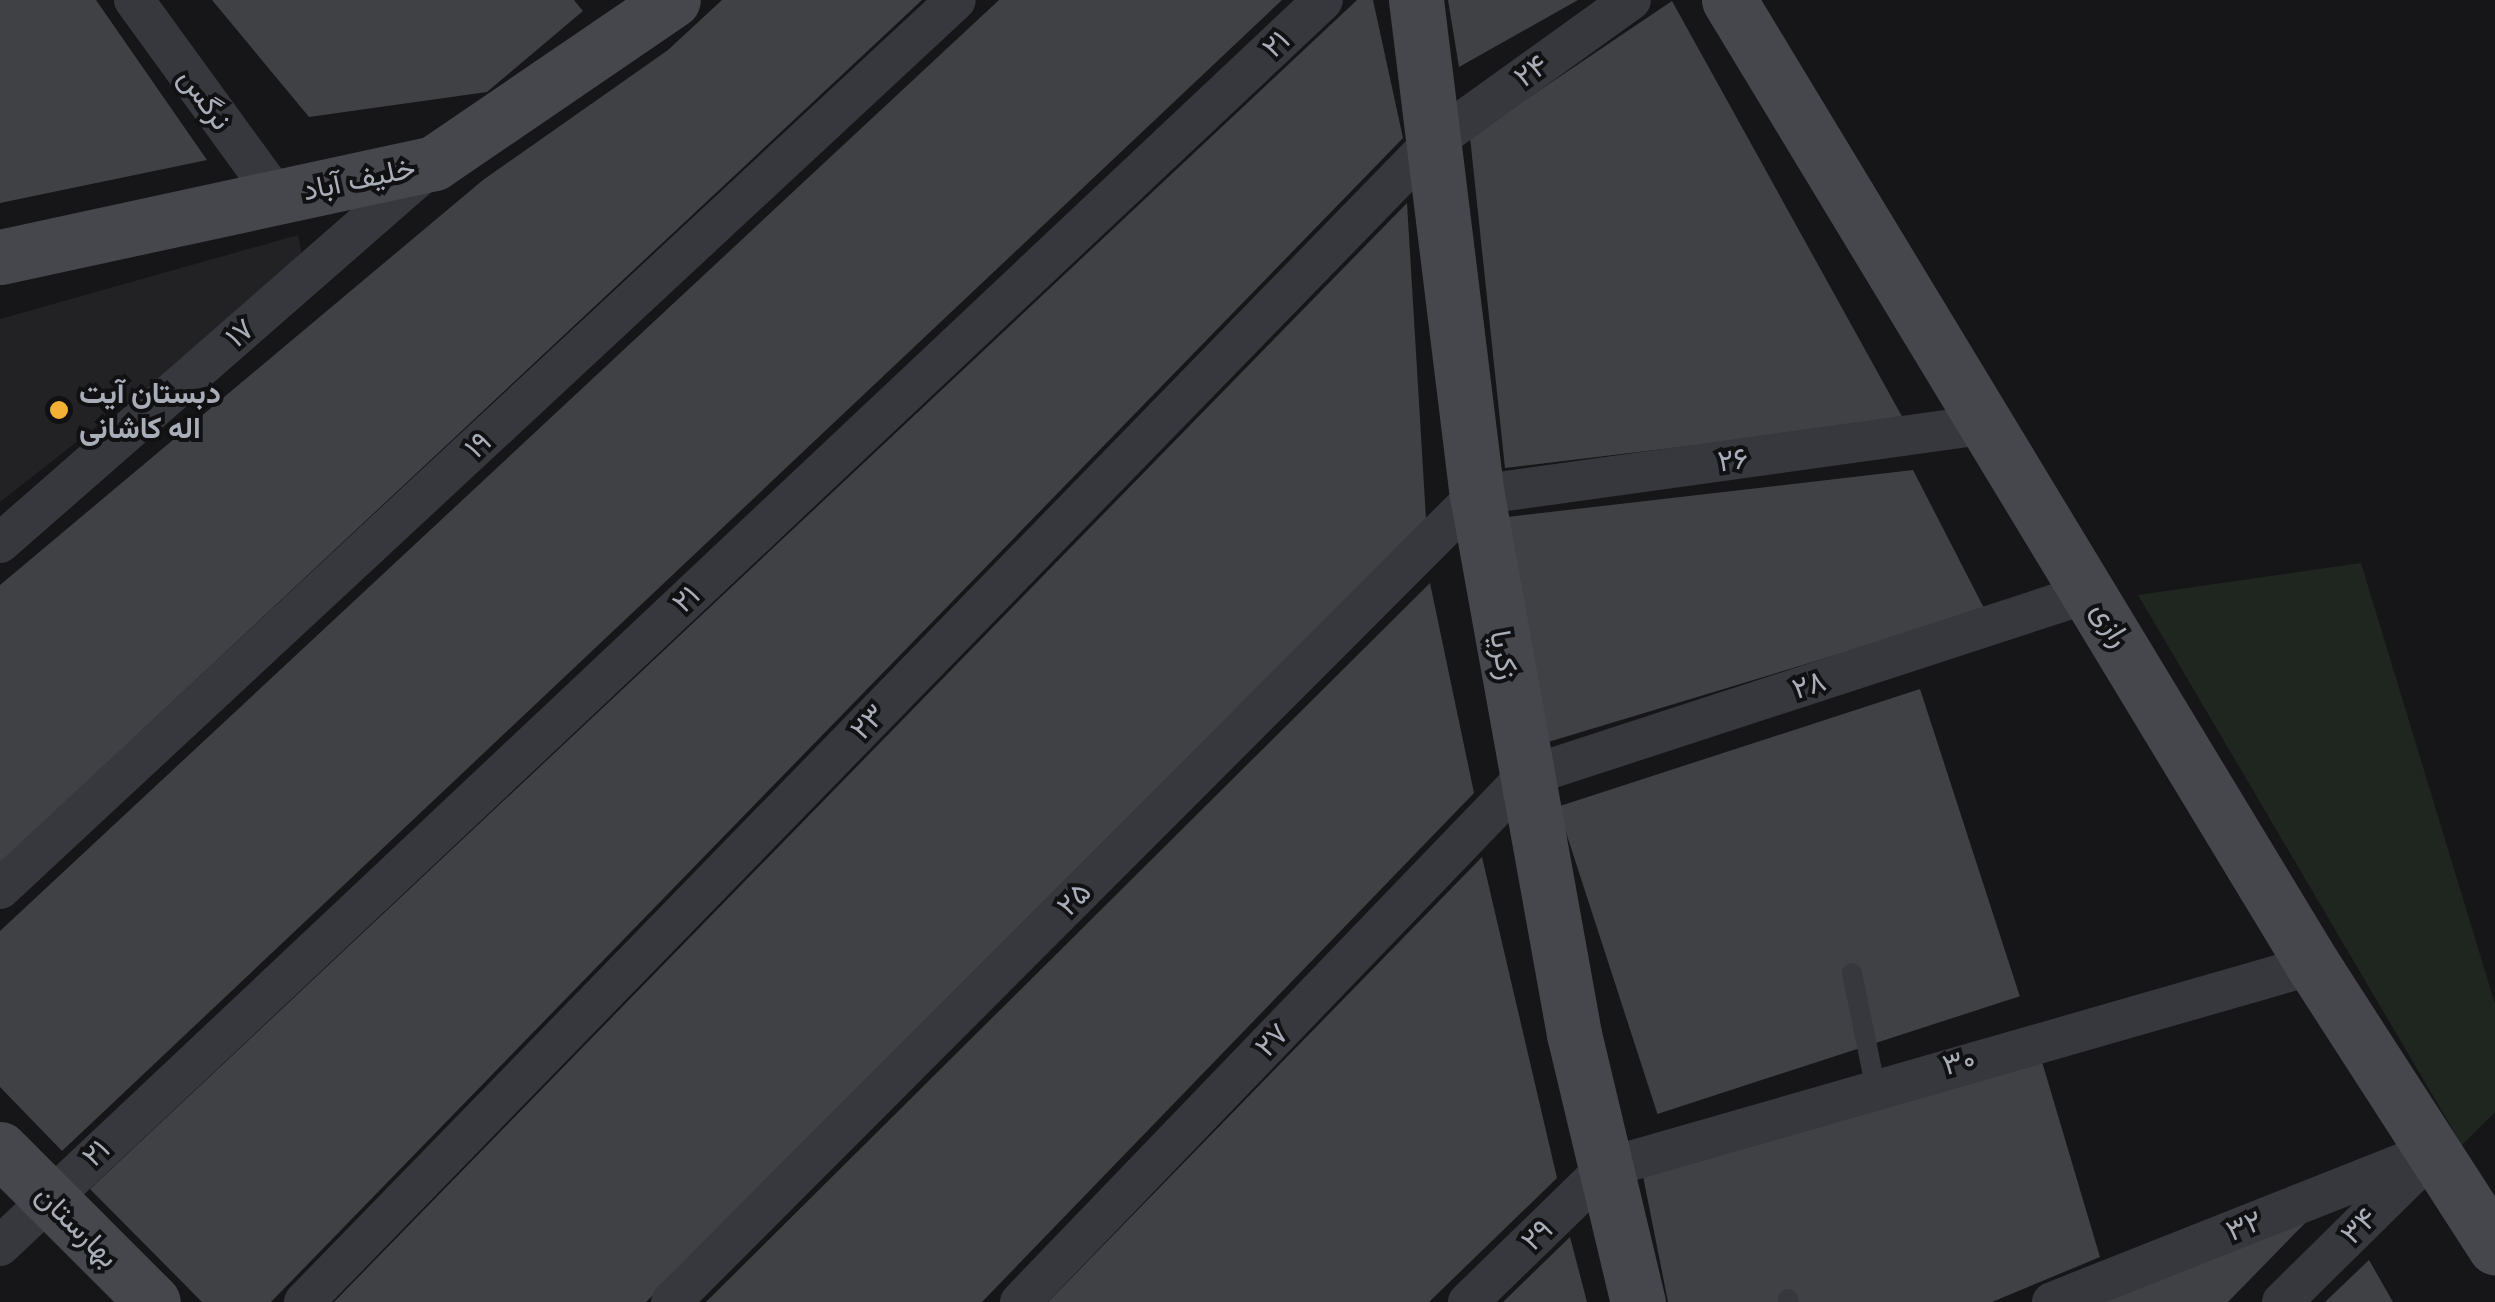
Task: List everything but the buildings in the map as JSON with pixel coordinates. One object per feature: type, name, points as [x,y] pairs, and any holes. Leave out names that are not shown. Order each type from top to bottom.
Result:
[{"type":"street","name":"نرگس","points":[[134,0],[277,197]]},
{"type":"street","name":"۱۹","points":[[0,889],[956,0]]},
{"type":"street","name":"۲۱","points":[[0,1246],[1323,0]]},
{"type":"street","name":"زکریا","points":[[1416,0],[1476,496],[1525,777],[1606,1168],[1638,1302]]},
{"type":"street","name":"۲۴","points":[[1432,143],[1631,0]]},
{"type":"street","name":"رازی","points":[[1729,0],[2092,592],[2314,965],[2495,1246]]},
{"type":"street","name":"خلیف آباد","points":[[0,257],[434,163],[657,5]]},
{"type":"street","name":"۲۳","points":[[304,1302],[1432,143]]},
{"type":"street","name":"۱۷","points":[[0,543],[434,163]]},
{"type":"street","name":"۲۶","points":[[1476,496],[1989,424]]},
{"type":"street","name":"۲۵","points":[[671,1302],[1476,496]]},
{"type":"street","name":"۲۸","points":[[1525,777],[2092,592]]},
{"type":"street","name":"۲۷","points":[[1020,1302],[1525,777]]},
{"type":"street","name":"۳۰","points":[[1606,1168],[1875,1084],[2314,965]]},
{"type":"street","name":"بهارستان","points":[[0,1150],[153,1302]]},
{"type":"street","name":"۳۲","points":[[2052,1302],[2436,1150]]},
{"type":"street","name":"۳۴","points":[[2282,1302],[2436,1150]]},
{"type":"street","name":"۲۹","points":[[1468,1302],[1606,1168]]},
{"type":"lane","points":[[1852,973],[1875,1084]]},
{"type":"shaded area","name":"دبستان آیت اله کاشانی","points":[[298,235],[304,264],[0,502],[0,319]]},
{"type":"shaded area","points":[[2361,563],[2495,1004],[2495,1112],[2462,1145],[2138,595]]},
{"type":"place","name":"دبستان آیت اله کاشانی","points":[[59,410]]}]
